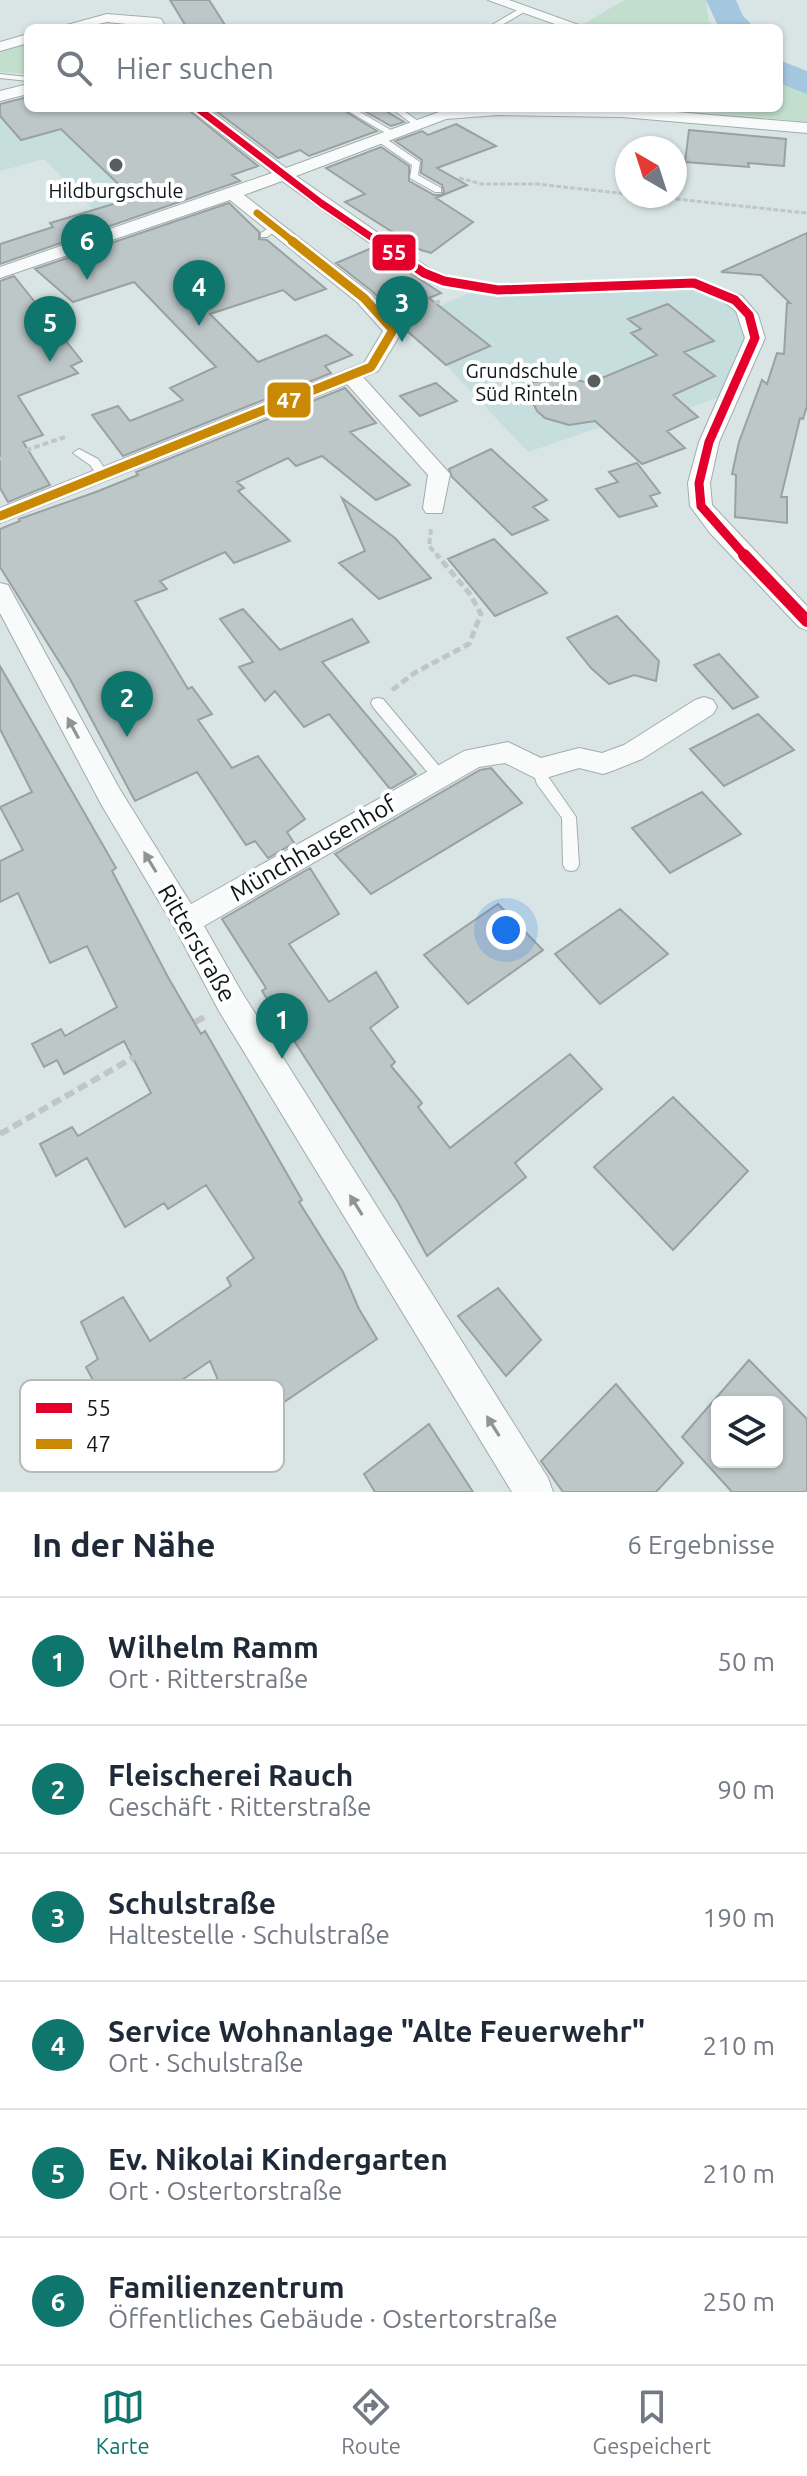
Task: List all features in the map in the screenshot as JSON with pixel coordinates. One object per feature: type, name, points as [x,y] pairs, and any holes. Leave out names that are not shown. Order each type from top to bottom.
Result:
[{"type":"street","points":[[495,0],[568,24]]},
{"type":"street","points":[[86,24],[120,18],[157,24]]},
{"type":"street","points":[[0,47],[24,39]]},
{"type":"street","points":[[0,96],[24,90]]},
{"type":"street","points":[[202,112],[283,176],[424,273],[464,287],[498,290],[694,283],[724,291],[745,306],[754,325],[755,338],[709,442],[699,483],[701,506],[718,528],[807,621]]},
{"type":"street","points":[[0,273],[283,176],[444,115],[476,112]]},
{"type":"street","points":[[669,112],[807,128]]},
{"type":"street","points":[[0,516],[371,367],[393,330],[364,298],[270,231],[232,194]]},
{"type":"street","points":[[350,375],[439,474],[434,508]]},
{"type":"street","name":"Ritterstraße","points":[[0,591],[110,796],[186,921],[230,1001],[534,1492]]},
{"type":"street","points":[[539,769],[579,758],[603,764],[633,752],[704,707]]},
{"type":"street","name":"Münchhausenhof","points":[[186,921],[473,758],[508,752],[539,769]]},
{"type":"lane","points":[[498,24],[525,9]]},
{"type":"lane","points":[[0,76],[24,79]]},
{"type":"lane","points":[[352,112],[417,164],[413,176],[438,190]]},
{"type":"lane","points":[[401,112],[418,124]]},
{"type":"lane","points":[[79,453],[94,462],[103,475]]},
{"type":"lane","points":[[378,703],[439,776]]},
{"type":"lane","points":[[539,769],[542,780],[569,817],[571,865]]},
{"type":"path","points":[[459,178],[482,184],[537,184],[615,193]]},
{"type":"path","points":[[687,200],[807,213]]},
{"type":"path","points":[[385,321],[437,303],[464,287]]},
{"type":"path","points":[[0,459],[66,437],[79,453]]},
{"type":"path","points":[[378,703],[416,672],[469,644],[481,614],[470,594],[429,546],[434,508]]},
{"type":"path","points":[[0,1134],[230,1001]]},
{"type":"shaded area","name":"Hildburgschule","points":[[24,97],[24,112],[118,112],[214,191],[109,226],[44,159],[0,171],[0,104]]},
{"type":"shaded area","name":"Grundschule Süd Rinteln","points":[[659,287],[699,288],[727,299],[741,313],[745,339],[719,397],[618,435],[607,425],[528,452],[446,365],[399,324],[469,293],[489,296]]},
{"type":"green space","points":[[624,0],[706,0],[712,24],[584,24]]},
{"type":"green space","points":[[24,41],[24,74],[0,72],[0,48]]},
{"type":"green space","points":[[783,85],[807,87],[807,122],[705,112],[783,112]]},
{"type":"building","points":[[170,0],[209,0],[224,24],[185,24]]},
{"type":"building","points":[[24,98],[24,112],[191,112],[258,166],[232,175],[240,181],[0,264],[0,244],[53,227],[50,223],[133,198],[61,129],[21,140],[0,116],[0,104]]},
{"type":"building","points":[[217,112],[346,112],[377,131],[309,156],[300,150],[278,158]]},
{"type":"building","points":[[366,112],[388,112],[404,122],[391,126]]},
{"type":"building","points":[[456,124],[496,146],[437,168],[467,185],[436,198],[473,222],[431,253],[421,250],[345,202],[365,194],[326,168],[381,147],[409,166],[409,181],[434,195],[441,195],[444,192],[442,185],[421,173],[422,160],[395,141],[422,131],[428,135]]},
{"type":"building","points":[[689,130],[786,139],[784,166],[687,162]]},
{"type":"building","points":[[229,203],[259,232],[259,239],[267,240],[326,289],[295,300],[283,290],[210,314],[258,362],[326,335],[352,355],[325,366],[331,373],[123,456],[92,415],[118,406],[130,421],[183,400],[170,388],[216,367],[134,282],[73,302],[35,269]]},
{"type":"building","points":[[807,233],[807,406],[803,419],[800,418],[781,497],[787,497],[787,523],[735,517],[736,475],[732,474],[739,442],[762,380],[767,384],[777,353],[784,354],[787,303],[790,303],[761,275],[721,272]]},
{"type":"building","points":[[372,248],[441,293],[429,298],[490,346],[446,365],[406,330],[400,318],[373,292],[336,263]]},
{"type":"building","points":[[14,276],[82,361],[71,366],[78,373],[18,396],[43,435],[23,442],[50,485],[8,502],[0,488],[0,281]]},
{"type":"building","points":[[668,304],[714,341],[684,352],[715,376],[673,395],[698,417],[667,431],[685,448],[642,464],[595,421],[569,425],[545,418],[537,411],[533,403],[533,382],[567,378],[590,383],[657,355],[631,333],[641,329],[628,319]]},
{"type":"building","points":[[436,383],[457,401],[420,416],[400,396]]},
{"type":"building","points":[[345,388],[376,423],[350,432],[410,485],[376,500],[322,456],[296,466],[288,458],[237,482],[244,488],[238,491],[290,541],[234,563],[225,552],[160,581],[167,589],[135,601],[188,689],[192,687],[212,714],[198,720],[232,768],[258,756],[305,819],[287,832],[294,843],[268,858],[255,841],[246,845],[197,772],[135,801],[70,679],[0,567],[0,529]]},
{"type":"building","points":[[491,449],[547,500],[533,507],[548,520],[512,535],[452,477],[449,469]]},
{"type":"building","points":[[637,463],[660,493],[650,496],[657,506],[619,517],[596,489],[618,482],[609,472]]},
{"type":"building","points":[[342,498],[395,538],[431,578],[379,599],[339,563],[365,551]]},
{"type":"building","points":[[494,539],[547,593],[495,616],[448,559]]},
{"type":"building","points":[[243,609],[280,650],[352,619],[369,642],[322,662],[416,774],[390,789],[329,714],[304,727],[275,691],[265,701],[239,667],[253,662],[220,619]]},
{"type":"building","points":[[617,616],[659,661],[656,681],[634,675],[609,684],[591,668],[567,638]]},
{"type":"building","points":[[719,654],[758,697],[733,709],[694,665]]},
{"type":"building","points":[[0,666],[116,868],[112,871],[169,979],[201,1034],[205,1031],[302,1200],[299,1202],[343,1272],[359,1309],[377,1339],[284,1402],[284,1380],[218,1380],[210,1361],[182,1380],[93,1380],[86,1367],[98,1359],[81,1322],[123,1297],[150,1341],[231,1286],[227,1278],[254,1258],[206,1185],[168,1209],[164,1203],[125,1227],[87,1158],[56,1176],[40,1144],[72,1127],[78,1136],[151,1093],[124,1041],[64,1074],[57,1060],[44,1067],[32,1044],[61,1029],[65,1036],[117,1007],[87,946],[50,963],[18,893],[0,902],[0,861],[23,850],[0,807],[32,792],[0,729]]},
{"type":"building","points":[[758,714],[794,750],[724,786],[690,749]]},
{"type":"building","points":[[491,768],[522,803],[371,894],[335,854],[480,770]]},
{"type":"building","points":[[702,792],[741,834],[670,873],[632,828]]},
{"type":"building","points":[[310,868],[339,914],[289,944],[329,1002],[376,972],[398,1007],[370,1028],[395,1062],[391,1066],[422,1103],[418,1107],[450,1148],[570,1054],[602,1089],[515,1163],[526,1177],[427,1256],[398,1202],[262,991],[266,988],[222,919]]},
{"type":"building","points":[[498,904],[543,950],[468,1004],[424,955]]},
{"type":"building","points":[[620,909],[668,954],[600,1004],[555,954]]},
{"type":"building","points":[[673,1097],[748,1171],[673,1250],[594,1167]]},
{"type":"building","points":[[498,1288],[541,1340],[506,1376],[458,1316]]},
{"type":"building","points":[[749,1360],[807,1419],[807,1492],[732,1492],[682,1437],[711,1404],[711,1468],[783,1468],[783,1396],[718,1396]]},
{"type":"building","points":[[616,1384],[683,1463],[656,1492],[563,1492],[541,1461]]},
{"type":"building","points":[[429,1424],[473,1492],[375,1492],[364,1474]]},
{"type":"waterway","points":[[721,0],[729,21],[733,24]]},
{"type":"waterway","points":[[783,72],[807,84]]},
{"type":"transit line","name":"55","points":[[202,112],[321,203],[424,273],[444,281],[498,290],[694,283],[735,300],[749,315],[755,338],[709,442],[699,483],[701,506],[718,528],[807,621]]},
{"type":"transit line","name":"47","points":[[0,516],[371,367],[393,330],[364,298],[257,213]]},
{"type":"place","name":"Hildburgschule","points":[[116,165]]},
{"type":"place","name":"Familienzentrum","points":[[87,280]]},
{"type":"place","name":"Service Wohnanlage \"Alte Feuerwehr\"","points":[[199,326]]},
{"type":"place","name":"Schulstraße","points":[[402,342]]},
{"type":"place","name":"Ev. Nikolai Kindergarten","points":[[50,362]]},
{"type":"place","name":"Grundschule Süd Rinteln","points":[[594,381]]},
{"type":"place","name":"Fleischerei Rauch","points":[[127,737]]},
{"type":"place","name":"Wilhelm Ramm","points":[[282,1059]]}]
